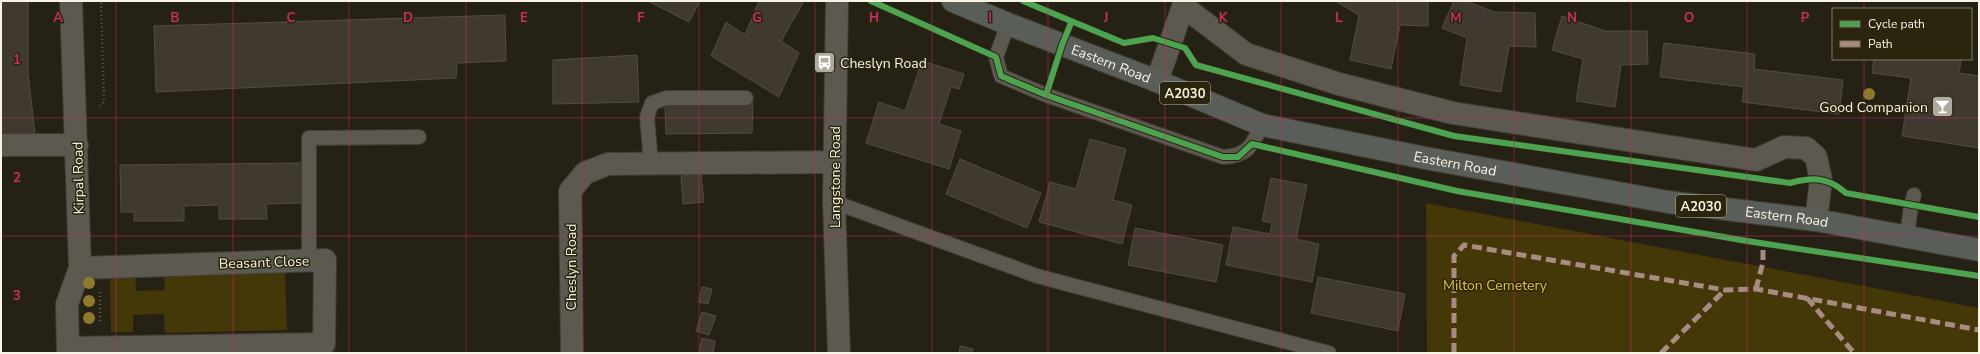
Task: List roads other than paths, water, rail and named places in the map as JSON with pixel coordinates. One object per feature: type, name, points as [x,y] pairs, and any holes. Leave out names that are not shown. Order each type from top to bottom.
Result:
[{"type":"main road","name":"Eastern Road","points":[[953,1],[1008,24],[1157,81],[1262,125],[1424,158],[1668,202],[1816,220],[1979,250]]},
{"type":"street","name":"Kirpal Road","points":[[68,351],[67,304],[80,268],[71,1]]},
{"type":"street","name":"Langstone Road","points":[[836,1],[834,202],[839,353]]},
{"type":"street","points":[[1157,81],[1184,4],[1246,54],[1339,84],[1453,113],[1756,160],[1784,147],[1806,148],[1816,157],[1821,180],[1816,220]]},
{"type":"street","points":[[1,145],[77,145]]},
{"type":"street","name":"Cheslyn Road","points":[[572,353],[570,191],[585,173],[608,164],[834,162]]},
{"type":"street","name":"Beasant Close","points":[[68,351],[309,348],[324,344],[325,260],[80,268]]},
{"type":"lane","points":[[1008,24],[996,57],[1001,76],[1046,95],[1223,157],[1238,157],[1252,144],[1262,125]]},
{"type":"lane","points":[[650,164],[648,117],[652,103],[666,98],[746,98]]},
{"type":"lane","points":[[309,260],[308,138],[420,137]]},
{"type":"lane","points":[[1907,237],[1911,205],[1914,195]]},
{"type":"lane","points":[[834,202],[1037,276],[1329,353]]},
{"type":"place","name":"Cheslyn Road","points":[[825,63]]},
{"type":"place","name":"Good Companion","points":[[1943,107]]},
{"type":"park label","name":"Milton Cemetery","points":[[1495,285]]}]
